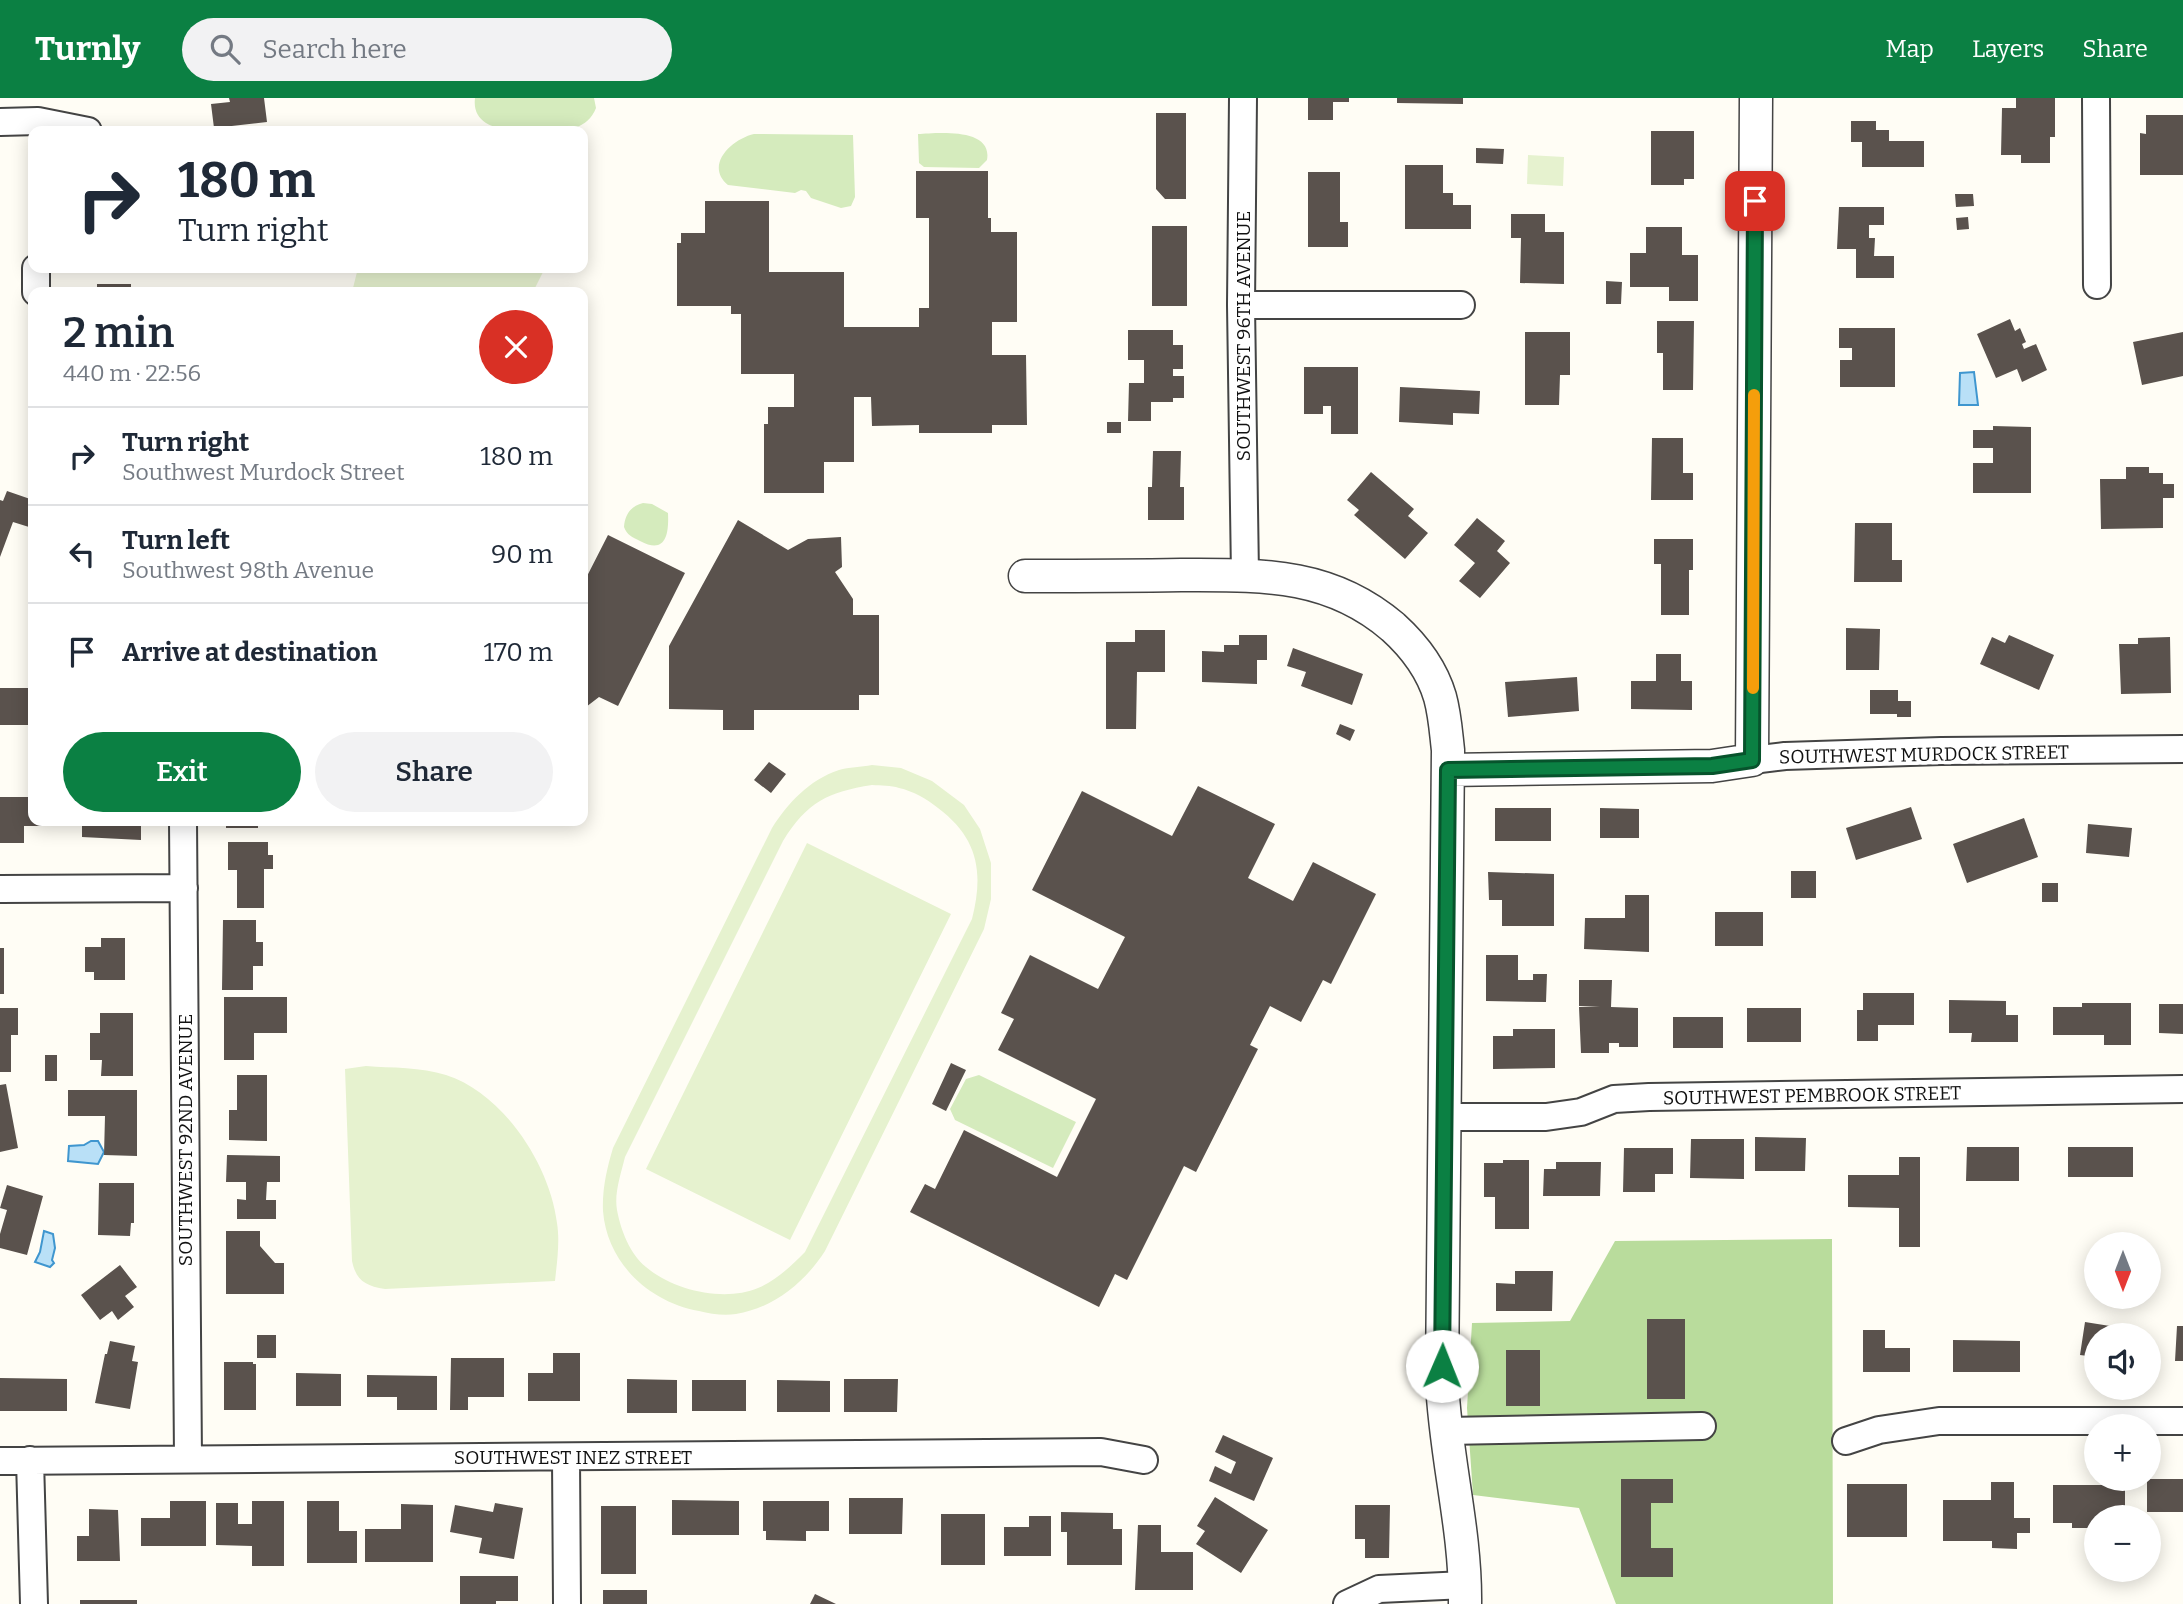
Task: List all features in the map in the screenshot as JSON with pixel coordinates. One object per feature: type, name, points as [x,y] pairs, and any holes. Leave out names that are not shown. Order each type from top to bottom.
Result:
[{"type":"street","name":"SOUTHWEST 96TH AVENUE","points":[[1242,98],[1241,305],[1245,575]]},
{"type":"street","points":[[1752,760],[1756,98]]},
{"type":"street","points":[[2096,98],[2097,285]]},
{"type":"street","points":[[0,122],[38,117],[70,126]]},
{"type":"street","points":[[1241,305],[1461,305]]},
{"type":"street","points":[[1025,576],[1245,575],[1289,579],[1334,590],[1374,612],[1403,636],[1429,671],[1439,696],[1448,750],[1442,1373],[1447,1431],[1462,1534],[1465,1595],[1379,1589],[1347,1604]]},
{"type":"street","name":"SOUTHWEST MURDOCK STREET","points":[[1448,770],[1712,766],[1785,756],[1941,751],[2183,749]]},
{"type":"street","name":"SOUTHWEST 92ND AVENUE","points":[[183,826],[188,1459]]},
{"type":"street","points":[[0,889],[184,888]]},
{"type":"street","name":"SOUTHWEST PEMBROOK STREET","points":[[1444,1117],[1546,1117],[1580,1112],[1614,1099],[1649,1097],[2183,1089]]},
{"type":"street","points":[[1846,1441],[1879,1430],[1939,1421],[2183,1421]]},
{"type":"street","points":[[1447,1431],[1702,1426]]},
{"type":"street","name":"SOUTHWEST INEZ STREET","points":[[0,1461],[1101,1452],[1144,1460]]},
{"type":"street","points":[[566,1458],[567,1604]]},
{"type":"street","points":[[30,1460],[34,1604]]},
{"type":"green space","points":[[475,98],[594,98],[596,108],[580,126],[494,126],[479,117],[475,109]]},
{"type":"green space","points":[[950,133],[973,137],[987,149],[987,160],[979,168],[924,167],[919,163],[918,134]]},
{"type":"green space","points":[[754,134],[853,135],[855,197],[851,206],[841,208],[811,198],[806,191],[801,190],[795,193],[728,185],[721,177],[720,161],[737,141]]},
{"type":"green space","points":[[1528,155],[1564,157],[1563,186],[1527,184]]},
{"type":"green space","points":[[357,273],[542,273],[536,287],[353,287]]},
{"type":"green space","points":[[643,503],[652,504],[668,513],[668,528],[661,544],[649,545],[640,541],[628,534],[624,527],[629,511]]},
{"type":"green space","points":[[872,765],[901,768],[932,781],[964,805],[980,829],[991,863],[991,899],[984,929],[825,1251],[817,1262],[787,1292],[750,1311],[722,1315],[681,1306],[663,1299],[634,1277],[613,1247],[606,1230],[603,1203],[605,1179],[613,1148],[772,828],[792,801],[818,780],[839,770]],"holes":[[[872,785],[896,787],[920,796],[938,808],[962,831],[970,844],[977,871],[976,902],[972,919],[805,1252],[771,1281],[745,1292],[715,1294],[685,1288],[657,1275],[640,1262],[624,1234],[616,1197],[625,1157],[783,841],[801,817],[820,801],[843,791]]]},
{"type":"green space","points":[[807,843],[951,914],[790,1240],[646,1169]]},
{"type":"green space","points":[[366,1066],[417,1069],[446,1075],[467,1084],[504,1114],[534,1155],[553,1201],[558,1237],[555,1281],[385,1289],[362,1281],[352,1261],[345,1069]]},
{"type":"green space","points":[[979,1075],[1076,1122],[1053,1168],[955,1120],[950,1109],[966,1079]]},
{"type":"green space","points":[[1832,1239],[1833,1604],[1616,1604],[1579,1508],[1473,1495],[1467,1408],[1472,1323],[1570,1321],[1615,1241]]},
{"type":"water","points":[[1974,372],[1978,405],[1959,405],[1960,373]]},
{"type":"water","points":[[98,1141],[104,1152],[98,1164],[68,1161],[69,1146],[84,1145]]},
{"type":"water","points":[[44,1231],[53,1234],[54,1263],[50,1267],[35,1262]]},
{"type":"building","points":[[229,98],[264,98],[267,122],[214,126],[211,104],[230,102]]},
{"type":"building","points":[[1308,98],[1349,98],[1349,102],[1333,102],[1333,120],[1308,120]]},
{"type":"building","points":[[1397,98],[1463,98],[1463,104],[1397,103]]},
{"type":"building","points":[[2016,98],[2055,98],[2055,137],[2050,137],[2050,163],[2021,163],[2021,155],[2001,155],[2002,108],[2016,108]]},
{"type":"building","points":[[1156,113],[1186,113],[1186,199],[1165,199],[1156,189]]},
{"type":"building","points":[[2146,115],[2183,115],[2183,175],[2140,175],[2140,133],[2146,134]]},
{"type":"building","points":[[1851,121],[1876,121],[1876,130],[1889,130],[1889,141],[1924,141],[1924,167],[1862,167],[1862,142],[1851,142]]},
{"type":"building","points":[[1651,131],[1694,131],[1694,179],[1684,179],[1684,185],[1651,185]]},
{"type":"building","points":[[1476,148],[1504,149],[1503,164],[1476,163]]},
{"type":"building","points":[[1405,165],[1443,165],[1443,193],[1453,193],[1453,205],[1471,205],[1471,229],[1405,229]]},
{"type":"building","points":[[916,171],[988,171],[988,218],[991,218],[991,232],[1017,232],[1017,322],[992,322],[992,355],[1026,355],[1027,425],[992,425],[992,433],[919,433],[919,425],[872,426],[871,397],[854,397],[854,462],[824,462],[824,493],[764,493],[764,424],[768,424],[768,407],[794,407],[794,374],[741,374],[741,314],[731,314],[731,306],[677,306],[677,243],[681,243],[681,233],[705,233],[705,201],[769,201],[769,272],[844,272],[844,327],[919,327],[919,308],[929,308],[929,218],[916,218]]},
{"type":"building","points":[[1308,172],[1340,172],[1340,222],[1348,222],[1348,247],[1308,247]]},
{"type":"building","points":[[1955,194],[1973,194],[1974,206],[1956,207]]},
{"type":"building","points":[[1839,207],[1884,207],[1884,225],[1869,225],[1869,238],[1875,238],[1874,256],[1894,256],[1894,278],[1856,278],[1856,249],[1837,249]]},
{"type":"building","points":[[1511,214],[1545,214],[1545,232],[1564,232],[1564,284],[1520,283],[1521,238],[1511,238]]},
{"type":"building","points":[[1968,217],[1969,229],[1957,230],[1956,218]]},
{"type":"building","points":[[1152,226],[1187,226],[1187,306],[1152,306]]},
{"type":"building","points":[[1646,227],[1682,227],[1682,255],[1698,255],[1698,301],[1669,301],[1669,287],[1630,287],[1630,253],[1646,253]]},
{"type":"building","points":[[1606,281],[1622,282],[1621,304],[1606,304]]},
{"type":"building","points":[[97,284],[131,284],[131,287],[97,287]]},
{"type":"building","points":[[2010,319],[2015,331],[2020,328],[2026,342],[2022,344],[2024,349],[2036,344],[2047,370],[2022,382],[2017,369],[1996,378],[1977,334]]},
{"type":"building","points":[[1657,321],[1694,321],[1693,390],[1663,390],[1663,353],[1657,353]]},
{"type":"building","points":[[1839,328],[1895,328],[1895,387],[1840,387],[1840,360],[1852,360],[1852,348],[1839,348]]},
{"type":"building","points":[[1128,330],[1173,330],[1173,345],[1183,345],[1183,369],[1173,369],[1173,376],[1184,376],[1184,398],[1173,398],[1173,402],[1151,402],[1151,421],[1128,421],[1129,383],[1144,383],[1144,360],[1128,360]]},
{"type":"building","points":[[1525,332],[1570,332],[1570,375],[1560,375],[1559,405],[1525,405]]},
{"type":"building","points":[[2183,332],[2183,376],[2142,385],[2133,342]]},
{"type":"building","points":[[1304,367],[1358,367],[1358,434],[1331,434],[1331,406],[1323,406],[1323,414],[1304,414]]},
{"type":"building","points":[[1400,387],[1480,391],[1479,414],[1453,413],[1453,425],[1399,422]]},
{"type":"building","points":[[1107,422],[1121,422],[1121,433],[1107,433]]},
{"type":"building","points":[[1993,426],[2031,427],[2031,493],[1973,493],[1973,463],[1993,463],[1993,448],[1973,448],[1973,430],[1993,430]]},
{"type":"building","points":[[1652,438],[1683,438],[1683,473],[1693,473],[1693,500],[1651,500]]},
{"type":"building","points":[[1153,451],[1181,451],[1180,487],[1184,487],[1184,520],[1148,520],[1148,487],[1152,487]]},
{"type":"building","points":[[2126,467],[2149,467],[2149,473],[2163,473],[2163,484],[2174,484],[2174,498],[2163,498],[2163,528],[2101,529],[2100,479],[2126,479]]},
{"type":"building","points":[[1371,472],[1414,509],[1408,516],[1428,533],[1405,559],[1354,515],[1359,510],[1347,500]]},
{"type":"building","points":[[7,491],[28,498],[28,527],[13,522],[0,557],[0,500],[3,501]]},
{"type":"building","points":[[1477,518],[1505,541],[1497,551],[1510,563],[1480,598],[1459,581],[1475,563],[1454,545]]},
{"type":"building","points":[[738,520],[788,550],[808,539],[841,537],[842,567],[835,572],[853,599],[853,615],[879,615],[879,695],[859,695],[859,710],[754,710],[754,730],[723,730],[723,710],[669,709],[669,646]]},
{"type":"building","points":[[1855,523],[1892,523],[1892,560],[1902,560],[1902,582],[1854,582]]},
{"type":"building","points":[[608,535],[685,573],[618,706],[599,697],[588,705],[588,574]]},
{"type":"building","points":[[1654,539],[1693,539],[1693,570],[1689,570],[1689,615],[1661,615],[1661,564],[1654,564]]},
{"type":"building","points":[[1846,628],[1880,629],[1879,670],[1846,670]]},
{"type":"building","points":[[1135,630],[1165,630],[1165,672],[1137,672],[1136,729],[1106,729],[1106,642],[1135,642]]},
{"type":"building","points":[[1239,635],[1267,635],[1267,660],[1257,660],[1257,684],[1202,682],[1202,651],[1224,652],[1224,645],[1239,645]]},
{"type":"building","points":[[2009,635],[2054,655],[2039,690],[1980,664],[1992,637],[2005,643]]},
{"type":"building","points":[[2170,637],[2171,693],[2121,694],[2119,644],[2138,644],[2138,638]]},
{"type":"building","points":[[1293,648],[1363,674],[1352,705],[1301,686],[1306,672],[1287,666]]},
{"type":"building","points":[[1656,654],[1681,654],[1681,681],[1692,681],[1692,710],[1631,709],[1631,681],[1656,681]]},
{"type":"building","points":[[1577,677],[1579,711],[1508,717],[1505,682]]},
{"type":"building","points":[[0,688],[28,688],[28,725],[0,725]]},
{"type":"building","points":[[1870,690],[1898,690],[1898,701],[1911,701],[1911,717],[1870,714]]},
{"type":"building","points":[[1340,724],[1355,730],[1350,741],[1336,734]]},
{"type":"building","points":[[769,762],[786,774],[771,793],[754,780]]},
{"type":"building","points":[[1198,786],[1275,824],[1248,878],[1293,901],[1313,862],[1376,894],[1331,984],[1323,980],[1301,1022],[1270,1006],[1250,1045],[1258,1049],[1196,1172],[1184,1166],[1127,1280],[1115,1274],[1099,1307],[910,1212],[925,1184],[935,1189],[964,1130],[1057,1177],[1096,1099],[998,1050],[1014,1019],[1001,1013],[1030,955],[1098,989],[1125,937],[1032,890],[1082,791],[1172,836]]},
{"type":"building","points":[[0,797],[28,797],[28,826],[24,826],[24,843],[0,843]]},
{"type":"building","points":[[1911,807],[1922,839],[1856,860],[1846,828]]},
{"type":"building","points":[[1495,808],[1551,808],[1551,841],[1495,841]]},
{"type":"building","points":[[1600,808],[1639,809],[1639,838],[1600,838]]},
{"type":"building","points":[[2024,818],[2038,857],[1967,883],[1953,844]]},
{"type":"building","points":[[2088,824],[2132,828],[2129,857],[2086,853]]},
{"type":"building","points":[[82,826],[141,826],[141,840],[82,837]]},
{"type":"building","points":[[226,826],[258,826],[258,828]]},
{"type":"building","points":[[228,842],[268,842],[268,855],[273,855],[273,869],[264,869],[264,908],[237,908],[237,870],[228,870]]},
{"type":"building","points":[[1791,871],[1816,871],[1816,898],[1791,898]]},
{"type":"building","points":[[1488,872],[1554,874],[1554,926],[1502,926],[1502,900],[1489,900]]},
{"type":"building","points":[[2042,883],[2058,883],[2058,902],[2042,902]]},
{"type":"building","points":[[1625,895],[1649,895],[1649,952],[1584,949],[1585,918],[1625,918]]},
{"type":"building","points":[[1715,912],[1763,912],[1763,946],[1715,946]]},
{"type":"building","points":[[223,920],[256,920],[256,942],[263,942],[263,966],[253,966],[253,990],[222,990]]},
{"type":"building","points":[[101,938],[125,938],[125,980],[94,980],[94,972],[85,972],[85,947],[101,947]]},
{"type":"building","points":[[0,948],[4,948],[4,994],[0,994]]},
{"type":"building","points":[[1486,955],[1518,955],[1518,980],[1533,980],[1533,974],[1547,974],[1546,1002],[1486,1001]]},
{"type":"building","points":[[1579,980],[1612,980],[1611,1007],[1638,1008],[1638,1047],[1619,1047],[1619,1043],[1609,1043],[1609,1053],[1581,1053],[1579,1007],[1600,1006],[1579,1006]]},
{"type":"building","points":[[1863,993],[1914,993],[1914,1025],[1878,1025],[1878,1041],[1857,1041],[1857,1010],[1863,1010]]},
{"type":"building","points":[[224,997],[287,997],[287,1033],[254,1033],[254,1060],[224,1060]]},
{"type":"building","points":[[1949,1000],[2006,1001],[2006,1015],[2018,1015],[2018,1042],[1971,1042],[1972,1033],[1949,1033]]},
{"type":"building","points":[[2082,1003],[2131,1003],[2131,1045],[2104,1045],[2104,1035],[2053,1035],[2053,1007],[2082,1007]]},
{"type":"building","points":[[2159,1004],[2183,1004],[2183,1034],[2159,1033]]},
{"type":"building","points":[[0,1008],[18,1008],[18,1035],[11,1035],[11,1072],[0,1072]]},
{"type":"building","points":[[1747,1008],[1801,1008],[1801,1042],[1747,1042]]},
{"type":"building","points":[[100,1013],[133,1013],[133,1076],[101,1076],[102,1060],[90,1060],[90,1033],[100,1033]]},
{"type":"building","points":[[1673,1017],[1723,1017],[1723,1048],[1673,1048]]},
{"type":"building","points":[[1513,1029],[1555,1029],[1555,1068],[1493,1069],[1493,1036],[1513,1036]]},
{"type":"building","points":[[45,1055],[57,1055],[57,1081],[45,1081]]},
{"type":"building","points":[[951,1063],[966,1070],[946,1111],[932,1104]]},
{"type":"building","points":[[237,1075],[267,1075],[267,1141],[229,1140],[229,1110],[237,1110]]},
{"type":"building","points":[[6,1084],[18,1148],[0,1152],[0,1085]]},
{"type":"building","points":[[68,1090],[137,1090],[137,1156],[104,1155],[105,1116],[68,1116]]},
{"type":"building","points":[[1755,1137],[1806,1138],[1805,1171],[1755,1171]]},
{"type":"building","points":[[1691,1139],[1744,1139],[1744,1179],[1690,1178]]},
{"type":"building","points":[[1967,1147],[2019,1147],[2019,1181],[1966,1181]]},
{"type":"building","points":[[2068,1147],[2133,1147],[2133,1177],[2068,1177]]},
{"type":"building","points":[[1624,1148],[1673,1148],[1673,1174],[1655,1174],[1655,1192],[1623,1192]]},
{"type":"building","points":[[227,1155],[280,1156],[280,1182],[267,1182],[266,1200],[276,1200],[276,1219],[237,1219],[237,1199],[246,1200],[246,1182],[226,1182]]},
{"type":"building","points":[[1899,1157],[1920,1157],[1920,1247],[1899,1247],[1899,1208],[1848,1207],[1848,1175],[1899,1175]]},
{"type":"building","points":[[1503,1160],[1529,1160],[1529,1229],[1495,1229],[1495,1197],[1484,1197],[1484,1163],[1503,1163]]},
{"type":"building","points":[[1556,1162],[1601,1162],[1600,1196],[1543,1196],[1544,1169],[1556,1169]]},
{"type":"building","points":[[99,1183],[134,1183],[134,1223],[131,1223],[130,1236],[98,1235]]},
{"type":"building","points":[[7,1185],[43,1196],[27,1255],[0,1248],[0,1234],[7,1210],[0,1208]]},
{"type":"building","points":[[226,1231],[260,1231],[260,1246],[275,1263],[284,1263],[284,1294],[226,1294]]},
{"type":"building","points":[[120,1265],[137,1287],[125,1296],[134,1307],[118,1320],[112,1311],[100,1320],[81,1295]]},
{"type":"building","points":[[1515,1271],[1553,1271],[1552,1311],[1496,1311],[1496,1283],[1515,1284]]},
{"type":"building","points":[[1647,1319],[1685,1319],[1685,1399],[1647,1399]]},
{"type":"building","points":[[2177,1326],[2183,1326],[2183,1361],[2175,1361]]},
{"type":"building","points":[[2084,1329],[2084,1356],[2080,1355]]},
{"type":"building","points":[[1863,1330],[1885,1330],[1885,1348],[1910,1348],[1910,1372],[1863,1372]]},
{"type":"building","points":[[257,1335],[276,1335],[276,1358],[257,1358]]},
{"type":"building","points":[[1953,1340],[2020,1341],[2020,1372],[1953,1372]]},
{"type":"building","points":[[110,1341],[135,1346],[132,1361],[138,1362],[130,1409],[95,1403]]},
{"type":"building","points":[[1506,1350],[1540,1350],[1540,1406],[1506,1406]]},
{"type":"building","points":[[553,1353],[580,1353],[580,1401],[528,1401],[528,1373],[553,1373]]},
{"type":"building","points":[[451,1358],[504,1358],[504,1397],[468,1397],[468,1410],[450,1410]]},
{"type":"building","points":[[224,1362],[256,1364],[256,1410],[224,1410]]},
{"type":"building","points":[[296,1373],[341,1374],[341,1406],[296,1406]]},
{"type":"building","points":[[367,1375],[437,1376],[437,1410],[397,1410],[397,1397],[367,1397]]},
{"type":"building","points":[[0,1378],[67,1379],[67,1411],[0,1411]]},
{"type":"building","points":[[627,1379],[677,1380],[677,1413],[627,1413]]},
{"type":"building","points":[[844,1379],[898,1379],[897,1412],[844,1412]]},
{"type":"building","points":[[692,1380],[746,1380],[746,1411],[692,1411]]},
{"type":"building","points":[[777,1380],[830,1381],[830,1412],[777,1412]]},
{"type":"building","points":[[1223,1435],[1273,1458],[1254,1501],[1209,1481],[1215,1466],[1231,1474],[1236,1462],[1215,1452]]},
{"type":"building","points":[[1621,1479],[1673,1479],[1673,1503],[1651,1503],[1651,1548],[1673,1548],[1673,1577],[1621,1577]]},
{"type":"building","points":[[2161,1479],[2183,1479],[2183,1512],[2161,1512],[2161,1505],[2147,1505],[2147,1491],[2161,1491]]},
{"type":"building","points":[[1991,1482],[2014,1482],[2014,1518],[2030,1518],[2030,1533],[2017,1533],[2017,1549],[1992,1548],[1992,1541],[1943,1541],[1943,1500],[1991,1500]]},
{"type":"building","points":[[1847,1484],[1907,1484],[1907,1537],[1847,1537]]},
{"type":"building","points":[[2053,1485],[2084,1485],[2084,1491],[2125,1491],[2125,1505],[2084,1505],[2084,1528],[2072,1528],[2072,1523],[2053,1523]]},
{"type":"building","points":[[1215,1497],[1268,1530],[1241,1573],[1196,1544],[1205,1531],[1197,1526]]},
{"type":"building","points":[[849,1498],[903,1498],[902,1534],[849,1534]]},
{"type":"building","points":[[672,1500],[739,1501],[739,1535],[672,1535]]},
{"type":"building","points":[[170,1501],[206,1501],[206,1546],[141,1546],[141,1518],[170,1518]]},
{"type":"building","points":[[252,1501],[284,1501],[284,1566],[252,1566],[252,1546],[216,1545],[216,1503],[238,1503],[238,1524],[252,1524]]},
{"type":"building","points":[[307,1501],[339,1501],[339,1531],[357,1531],[357,1563],[307,1563]]},
{"type":"building","points":[[763,1501],[829,1501],[829,1531],[806,1531],[806,1541],[766,1540],[766,1531],[763,1531]]},
{"type":"building","points":[[495,1503],[523,1508],[514,1559],[479,1553],[482,1538],[450,1532],[455,1505],[493,1512]]},
{"type":"building","points":[[401,1504],[433,1505],[433,1562],[365,1562],[365,1529],[401,1529]]},
{"type":"building","points":[[1355,1505],[1390,1505],[1389,1558],[1365,1558],[1365,1539],[1355,1539]]},
{"type":"building","points":[[601,1506],[636,1506],[636,1574],[601,1574]]},
{"type":"building","points":[[89,1509],[118,1510],[120,1561],[77,1561],[77,1536],[89,1536]]},
{"type":"building","points":[[1061,1512],[1113,1513],[1113,1529],[1122,1529],[1122,1565],[1067,1565],[1067,1532],[1061,1532]]},
{"type":"building","points":[[941,1514],[985,1514],[985,1565],[941,1565]]},
{"type":"building","points":[[1029,1516],[1051,1516],[1051,1556],[1004,1556],[1004,1527],[1029,1527]]},
{"type":"building","points":[[1138,1525],[1161,1525],[1161,1552],[1193,1552],[1193,1590],[1135,1590]]},
{"type":"building","points":[[460,1576],[518,1576],[518,1601],[460,1604]]},
{"type":"building","points":[[603,1590],[647,1590],[647,1604],[603,1604]]},
{"type":"building","points":[[815,1594],[836,1604],[810,1604]]},
{"type":"building","points":[[80,1600],[137,1600],[137,1604],[80,1604]]},
{"type":"slow traffic","points":[[1753,688],[1754,395]]},
{"type":"route","points":[[1442,1366],[1448,770],[1712,766],[1752,760],[1755,201]]}]
